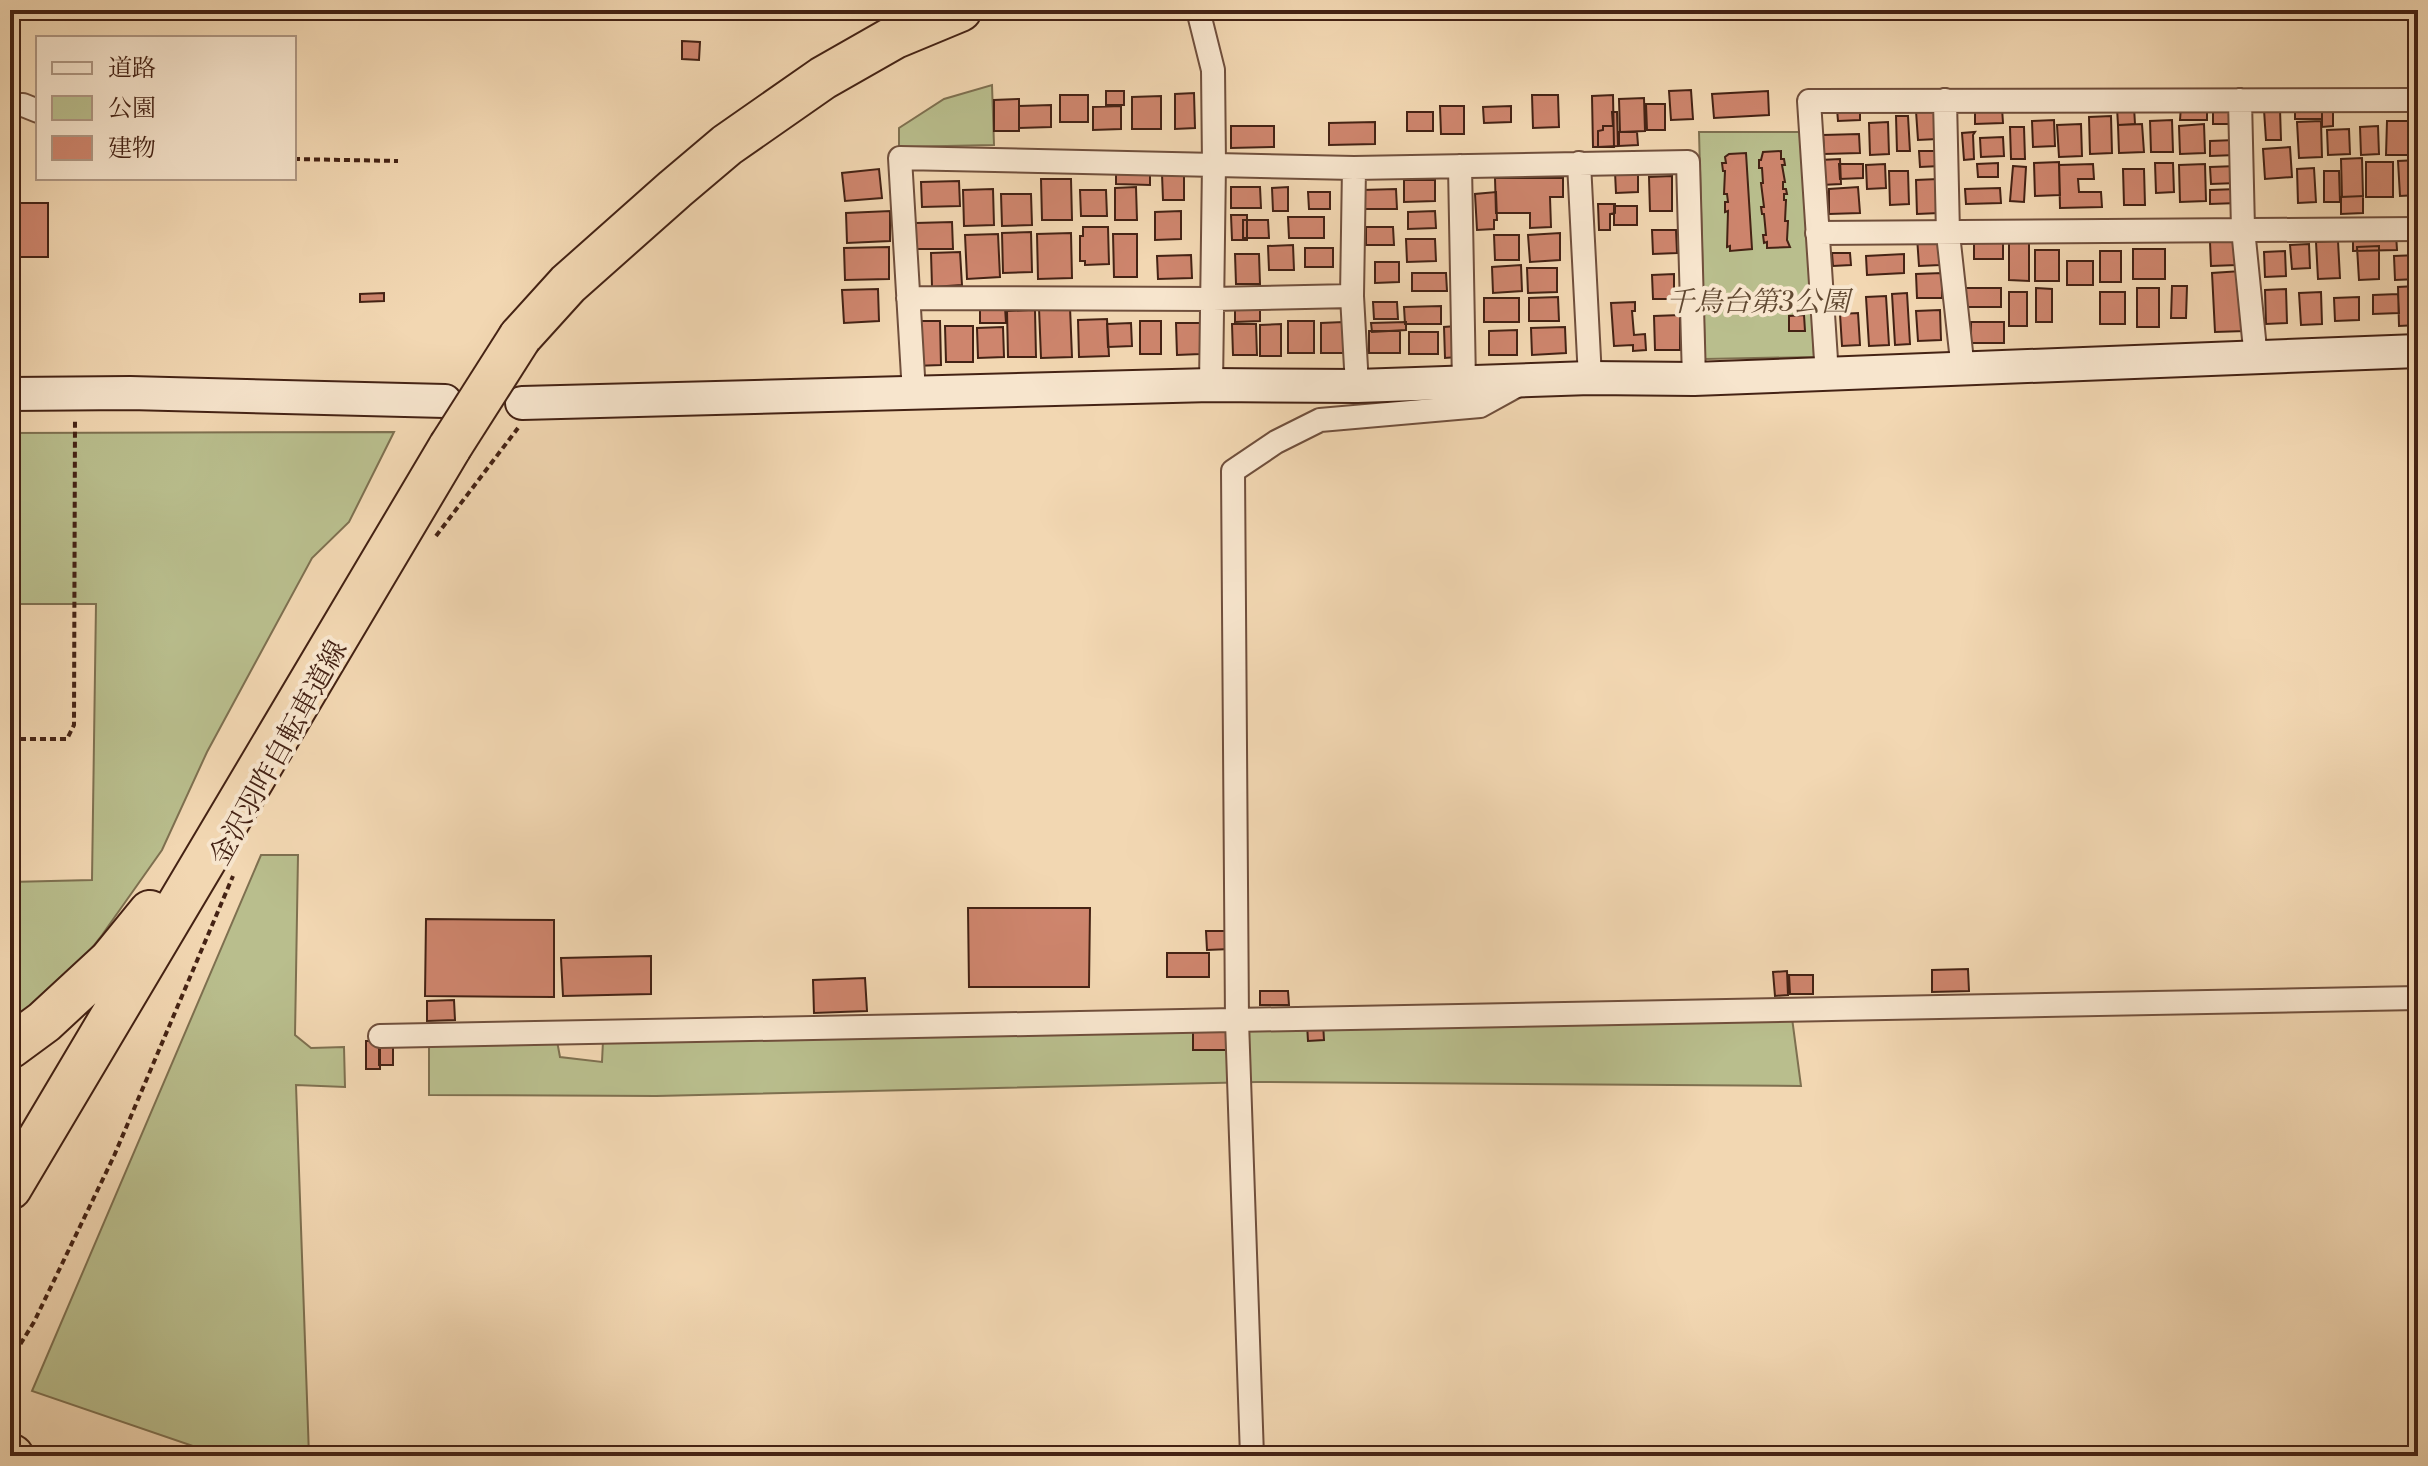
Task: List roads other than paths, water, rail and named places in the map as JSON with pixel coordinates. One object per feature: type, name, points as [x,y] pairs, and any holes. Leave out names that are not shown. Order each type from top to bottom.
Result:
[{"type":"highway","points":[[10,1188],[285,721],[520,337],[568,284],[727,145],[823,78],[895,37],[960,10]]},
{"type":"highway","points":[[10,1047],[44,1022],[110,961],[176,879],[285,721]]},
{"type":"street","points":[[1198,10],[1213,70],[1211,385]]},
{"type":"street","points":[[1945,100],[1948,234],[1963,370]]},
{"type":"street","points":[[2240,100],[2243,229],[2256,359]]},
{"type":"street","points":[[1827,375],[1809,101],[2418,100],[2418,109]]},
{"type":"street","points":[[10,105],[23,105],[36,110]]},
{"type":"street","points":[[914,393],[900,158],[1354,168],[1688,162],[1694,379]]},
{"type":"street","points":[[1579,163],[1590,378]]},
{"type":"street","points":[[1460,166],[1464,383]]},
{"type":"street","points":[[1354,168],[1352,296],[1357,386]]},
{"type":"street","points":[[1817,233],[2418,229]]},
{"type":"street","points":[[908,298],[1352,296]]},
{"type":"street","points":[[522,413],[914,393],[1211,385],[1357,386],[1590,378],[1694,379],[2418,351]]},
{"type":"street","points":[[1252,1456],[1237,1021],[1233,471],[1276,442],[1320,420],[1480,406],[1523,382]]},
{"type":"street","points":[[10,394],[445,401]]},
{"type":"street","points":[[380,1036],[2418,998]]},
{"type":"park label","name":"千鳥台第3公園","points":[[1758,302]]}]
